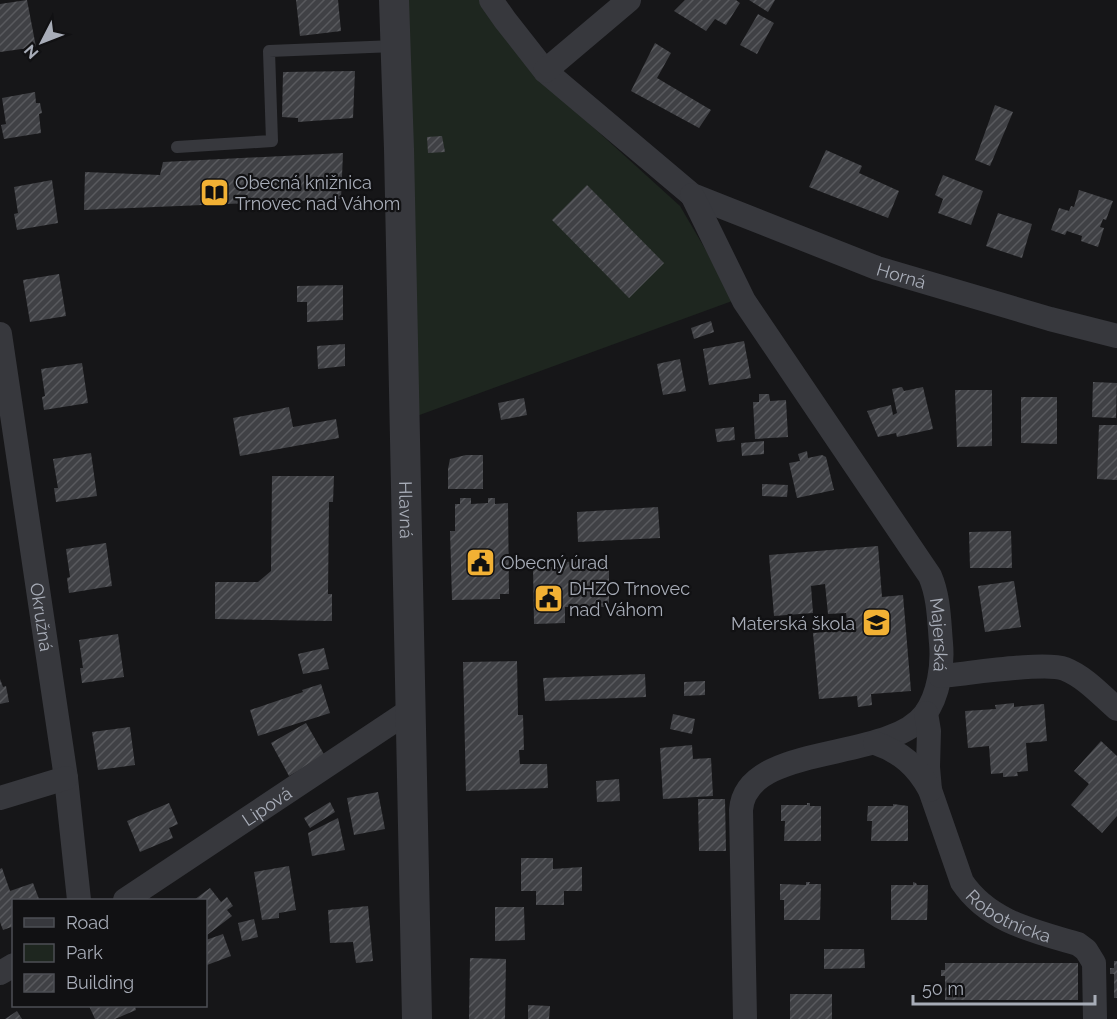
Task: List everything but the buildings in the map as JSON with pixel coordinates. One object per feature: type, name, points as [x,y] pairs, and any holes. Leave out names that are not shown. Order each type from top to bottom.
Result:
[{"type":"street","name":"Hlavná","points":[[394,0],[417,1019]]},
{"type":"street","points":[[491,0],[545,71],[692,195]]},
{"type":"street","points":[[545,71],[629,0]]},
{"type":"street","name":"Horná","points":[[692,195],[877,268],[1050,319],[1117,336]]},
{"type":"street","name":"Majerská","points":[[692,195],[744,301],[930,576],[937,591],[942,655],[940,676],[926,713]]},
{"type":"street","name":"Okružná","points":[[0,334],[66,778],[79,899]]},
{"type":"street","points":[[940,676],[1041,666],[1064,668],[1078,675],[1117,709]]},
{"type":"street","name":"Lipová","points":[[127,899],[409,711]]},
{"type":"street","points":[[745,1019],[741,810],[745,793],[761,777],[775,769],[804,759],[875,743],[894,736],[926,713]]},
{"type":"street","name":"Robotnícka","points":[[926,713],[929,731],[930,790]]},
{"type":"street","name":"Robotnícka","points":[[875,743],[902,756],[923,777],[930,790],[956,869],[971,895],[998,917],[1016,926],[1078,944],[1092,957],[1095,1019]]},
{"type":"street","points":[[0,798],[66,778]]},
{"type":"lane","points":[[177,147],[272,141],[270,51],[396,46]]},
{"type":"green space","points":[[401,0],[482,0],[539,78],[680,206],[735,300],[414,417]]},
{"type":"place","name":"Obecná knižnica Trnovec nad Váhom","points":[[214,192]]},
{"type":"place","name":"Obecný úrad","points":[[480,562]]},
{"type":"place","name":"DHZO Trnovec nad Váhom","points":[[548,598]]},
{"type":"place","name":"Materská škola","points":[[876,623]]}]
